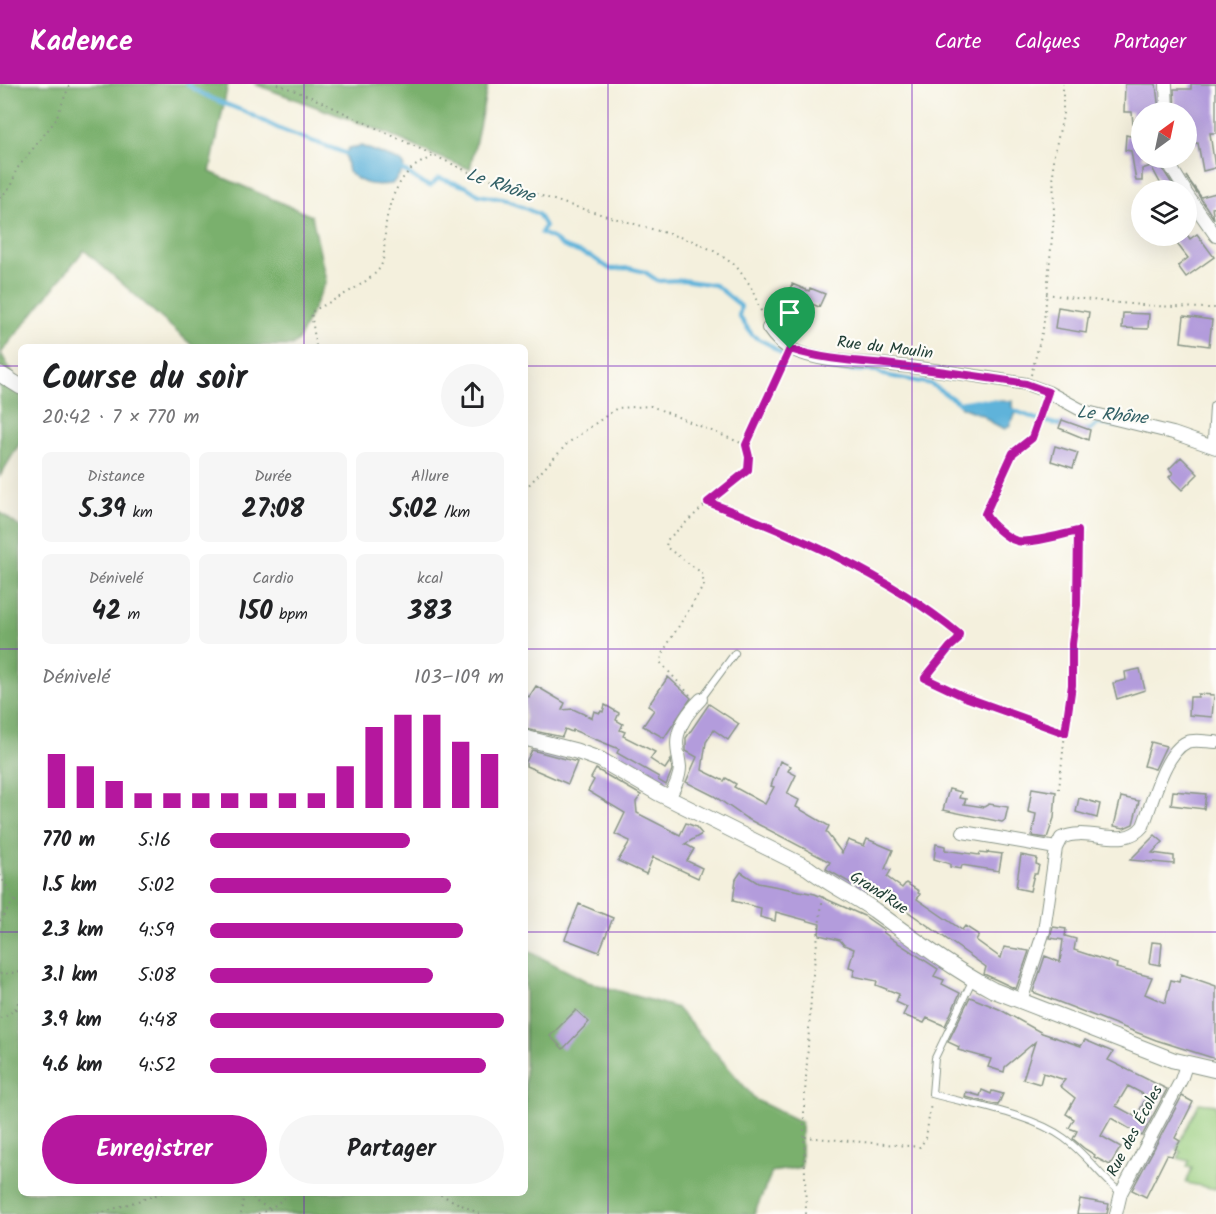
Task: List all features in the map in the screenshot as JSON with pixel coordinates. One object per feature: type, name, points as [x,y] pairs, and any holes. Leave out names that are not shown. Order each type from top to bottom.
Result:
[{"type":"street","points":[[1167,84],[1167,102]]},
{"type":"street","points":[[1197,208],[1216,236]]},
{"type":"street","name":"Rue du Moulin","points":[[768,328],[776,339],[790,349],[806,354],[851,362],[1026,384],[1048,392],[1083,411],[1173,433],[1214,447]]},
{"type":"street","points":[[0,374],[18,385]]},
{"type":"street","points":[[1214,447],[1216,407]]},
{"type":"street","points":[[669,798],[680,775],[676,751],[678,734],[699,700]]},
{"type":"street","name":"Grand'Rue","points":[[528,739],[601,760],[669,798],[808,868],[870,907],[973,979],[1021,1001],[1180,1063],[1210,1069]]},
{"type":"street","points":[[1021,1001],[1044,931],[1056,848],[1061,838],[1070,834],[1125,838],[1136,835],[1143,826],[1168,760],[1188,742],[1216,741]]},
{"type":"street","points":[[963,832],[1056,848]]},
{"type":"street","name":"Rue des Écoles","points":[[1116,1214],[1121,1193],[1181,1080],[1180,1063]]},
{"type":"lane","points":[[699,700],[735,653]]},
{"type":"lane","points":[[973,979],[935,1058],[932,1094],[1030,1120],[1047,1128],[1064,1138],[1089,1159],[1121,1193]]},
{"type":"path","points":[[0,198],[12,185],[16,170],[55,121],[70,84]]},
{"type":"path","points":[[277,84],[311,97],[469,172],[693,241],[716,252],[736,266],[750,285],[768,328]]},
{"type":"path","points":[[1026,384],[1032,374],[1042,329],[1054,216],[1053,159],[1063,116],[1063,84]]},
{"type":"path","points":[[316,344],[310,312],[359,285],[377,272],[383,259],[385,229],[390,203],[396,189],[411,169],[434,155]]},
{"type":"path","points":[[1045,294],[1106,303],[1216,308]]},
{"type":"path","points":[[699,700],[677,682],[660,662],[666,646],[704,585],[702,573],[666,547],[667,540],[708,502],[748,470],[749,457],[746,445],[790,349]]},
{"type":"path","points":[[1048,392],[1032,438],[1013,453],[985,514],[990,523],[1016,541],[1078,531],[1077,605],[1072,644],[1072,685],[1059,789]]},
{"type":"path","points":[[528,486],[568,443],[617,408],[651,406],[746,445]]},
{"type":"path","points":[[708,502],[833,554],[920,604],[959,634],[958,640],[925,678],[965,697],[1065,733]]},
{"type":"path","points":[[0,875],[18,905]]},
{"type":"path","points":[[806,1214],[804,1109],[812,982],[826,881]]},
{"type":"path","points":[[0,921],[15,899]]},
{"type":"path","points":[[0,974],[18,972]]},
{"type":"path","points":[[15,1009],[18,1002]]},
{"type":"path","points":[[0,1018],[18,1008]]},
{"type":"path","points":[[804,1137],[920,1147],[926,1138],[932,1094]]},
{"type":"path","points":[[98,1214],[153,1196]]},
{"type":"path","points":[[241,1214],[243,1196]]},
{"type":"path","points":[[253,1196],[257,1202],[270,1209]]},
{"type":"path","points":[[258,1214],[270,1209],[287,1196]]},
{"type":"path","points":[[443,1196],[480,1214]]},
{"type":"green space","points":[[0,84],[228,84],[210,172],[312,216],[326,281],[298,341],[294,344],[191,344],[84,250],[1,353],[18,384],[18,446],[0,476]]},
{"type":"green space","points":[[254,84],[488,84],[470,169],[384,132]]},
{"type":"green space","points":[[0,512],[18,526],[18,1196],[528,1196],[528,951],[588,982],[677,1008],[756,1100],[801,1122],[801,1167],[772,1172],[754,1214],[0,1214]]},
{"type":"green space","points":[[1199,1103],[1216,1105],[1216,1189],[1186,1183],[1192,1168],[1187,1167],[1189,1161],[1178,1158],[1181,1152],[1176,1149]]},
{"type":"water","points":[[361,146],[400,161],[404,165],[403,170],[392,184],[368,184],[348,172],[345,154],[349,148]]},
{"type":"water","points":[[976,400],[1012,401],[1012,407],[1017,411],[1005,429],[982,415],[961,407],[959,403]]},
{"type":"building","points":[[1125,84],[1156,84],[1158,102],[1131,102],[1131,112],[1124,112]]},
{"type":"building","points":[[1191,84],[1216,84],[1216,133],[1210,133],[1215,168],[1203,171],[1197,143],[1197,102],[1175,102],[1174,89],[1191,89]]},
{"type":"building","points":[[1126,135],[1131,136],[1131,151],[1125,150]]},
{"type":"building","points":[[1134,168],[1145,168],[1142,169],[1142,180],[1136,180]]},
{"type":"building","points":[[1152,168],[1162,168],[1170,180],[1159,180]]},
{"type":"building","points":[[1197,191],[1201,197],[1216,193],[1216,207],[1212,208],[1214,219]]},
{"type":"building","points":[[1197,234],[1214,257],[1186,277],[1178,266],[1188,258],[1179,246],[1197,246]]},
{"type":"building","points":[[792,284],[825,294],[819,307],[805,301],[789,339],[776,324]]},
{"type":"building","points":[[1058,307],[1089,312],[1086,333],[1055,328]]},
{"type":"building","points":[[1123,313],[1149,314],[1148,329],[1122,328]]},
{"type":"building","points":[[1184,316],[1212,320],[1209,346],[1181,342]]},
{"type":"building","points":[[1062,420],[1090,430],[1088,440],[1059,428]]},
{"type":"building","points":[[1055,446],[1078,453],[1073,468],[1051,461]]},
{"type":"building","points":[[1181,457],[1198,474],[1182,490],[1169,477],[1173,473],[1169,469]]},
{"type":"building","points":[[1140,669],[1145,690],[1117,699],[1113,683],[1126,680],[1125,672]]},
{"type":"building","points":[[668,677],[691,698],[664,738],[643,726],[654,710],[648,706]]},
{"type":"building","points":[[536,686],[565,703],[562,710],[573,709],[592,718],[594,711],[603,712],[605,705],[619,713],[616,720],[623,724],[620,730],[625,732],[623,736],[655,752],[650,759],[665,769],[671,760],[672,770],[666,785],[658,780],[659,777],[617,753],[619,749],[573,730],[572,732],[565,729],[562,737],[528,730],[529,697]]},
{"type":"building","points":[[1198,694],[1214,695],[1212,717],[1189,715],[1190,697],[1198,697]]},
{"type":"building","points":[[709,704],[739,724],[728,740],[714,730],[706,742],[702,770],[724,781],[726,778],[736,784],[734,787],[765,804],[774,787],[771,786],[780,761],[791,766],[788,771],[796,775],[787,794],[799,800],[796,807],[829,826],[826,832],[842,853],[848,840],[864,846],[867,839],[893,850],[885,869],[891,870],[887,877],[902,888],[906,883],[919,891],[917,899],[962,930],[965,926],[979,935],[976,940],[1001,958],[1004,947],[1029,951],[1016,989],[984,974],[986,967],[869,884],[866,892],[826,869],[830,862],[746,818],[714,796],[686,782],[697,757],[686,751],[686,738]]},
{"type":"building","points":[[1151,742],[1166,746],[1155,769],[1144,766]]},
{"type":"building","points":[[532,750],[577,762],[568,784],[528,767],[528,758]]},
{"type":"building","points":[[596,769],[641,795],[636,802],[637,813],[680,835],[686,823],[696,827],[702,834],[685,844],[694,849],[687,861],[702,868],[698,878],[653,857],[646,874],[618,861],[630,841],[615,834],[625,813],[588,791],[594,780],[591,778]]},
{"type":"building","points":[[1032,788],[1056,792],[1054,818],[1047,838],[1032,836],[1036,814],[1028,812]]},
{"type":"building","points":[[949,789],[961,792],[959,798],[966,799],[964,804],[1008,807],[1005,820],[1002,822],[943,810]]},
{"type":"building","points":[[1173,791],[1206,794],[1204,809],[1171,805]]},
{"type":"building","points":[[1121,797],[1139,801],[1133,824],[1124,828],[1114,826]]},
{"type":"building","points":[[1079,798],[1100,804],[1097,818],[1076,812]]},
{"type":"building","points":[[1155,835],[1163,842],[1152,853],[1174,856],[1174,864],[1130,860]]},
{"type":"building","points":[[936,844],[945,846],[945,850],[979,855],[980,853],[987,854],[987,852],[1002,854],[999,871],[962,865],[961,869],[950,867],[950,864],[934,859]]},
{"type":"building","points":[[1021,855],[1037,858],[1036,864],[1039,865],[1030,891],[1016,888]]},
{"type":"building","points":[[741,872],[758,883],[815,894],[864,916],[895,941],[938,969],[934,976],[944,980],[942,984],[960,993],[945,1026],[927,1018],[924,1023],[903,1015],[907,1007],[896,1002],[899,994],[876,985],[877,981],[853,976],[855,969],[849,967],[854,949],[844,945],[840,940],[819,935],[820,924],[776,912],[775,921],[760,917],[761,908],[733,901],[736,879]]},
{"type":"building","points":[[579,904],[613,918],[599,952],[565,939]]},
{"type":"building","points":[[1053,927],[1066,929],[1065,936],[1076,939],[1074,950],[1117,964],[1116,968],[1152,977],[1145,994],[1165,1003],[1171,980],[1179,982],[1181,974],[1216,986],[1216,1059],[1156,1040],[1033,992],[1045,956],[1060,962],[1063,940],[1050,938]]},
{"type":"building","points":[[1152,942],[1162,943],[1160,965],[1149,963]]},
{"type":"building","points":[[970,997],[999,1009],[1042,1033],[1081,1046],[1085,1040],[1113,1052],[1108,1060],[1167,1089],[1142,1136],[1111,1118],[1101,1136],[1121,1147],[1110,1165],[1094,1157],[1095,1155],[1073,1139],[1077,1131],[1069,1128],[1074,1119],[1066,1114],[1075,1098],[1060,1086],[1065,1080],[1043,1073],[1040,1084],[1023,1079],[1035,1042],[1005,1067],[1004,1072],[988,1067],[991,1059],[958,1050],[959,1047],[948,1042]],"holes":[[[1128,1086],[1147,1096],[1136,1117],[1116,1106]]]},
{"type":"building","points":[[576,1010],[589,1022],[563,1049],[550,1036]]},
{"type":"building","points":[[982,1090],[991,1094],[992,1091],[1003,1094],[998,1105],[965,1097],[966,1092],[980,1096]]},
{"type":"building","points":[[1182,1096],[1193,1102],[1175,1138],[1180,1141],[1172,1156],[1167,1155],[1146,1197],[1132,1190]]},
{"type":"building","points":[[1080,1199],[1109,1204],[1107,1214],[1077,1214]]},
{"type":"waterway","name":"Le Rhône","points":[[187,84],[206,96],[282,130],[347,154]]},
{"type":"waterway","name":"Le Rhône","points":[[400,169],[426,185],[430,186],[439,178],[467,187],[479,195],[507,200],[538,214],[545,226],[541,233],[562,246],[592,257],[610,269],[629,268],[645,272],[658,281],[682,280],[715,285],[741,306],[739,316],[753,336],[782,354],[836,370],[877,371],[884,375],[931,384],[959,403],[976,400],[998,402]]},
{"type":"waterway","name":"Le Rhône","points":[[1013,410],[1036,419]]},
{"type":"waterway","name":"Le Rhône","points":[[1039,420],[1064,426]]},
{"type":"waterway","name":"Le Rhône","points":[[1086,429],[1090,430],[1097,424],[1122,426]]},
{"type":"route","points":[[790,349],[851,362],[965,374],[1026,384],[1048,392],[1032,438],[1013,453],[985,514],[990,523],[1016,541],[1078,531],[1077,605],[1072,644],[1072,685],[1065,733],[965,697],[925,678],[958,640],[959,634],[920,604],[833,554],[708,502],[748,470],[749,457],[746,445],[790,349]]}]
